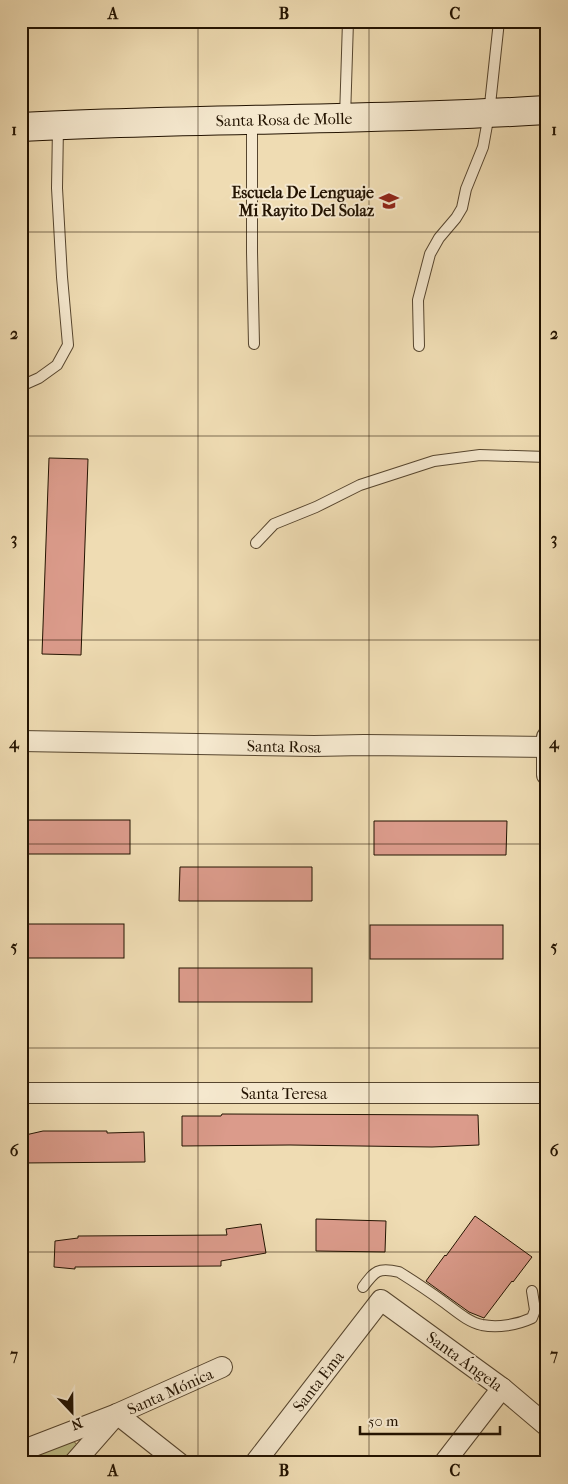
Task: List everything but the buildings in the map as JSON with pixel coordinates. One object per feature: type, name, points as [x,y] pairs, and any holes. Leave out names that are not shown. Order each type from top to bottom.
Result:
[{"type":"street","name":"Santa Rosa de Molle","points":[[21,128],[252,119],[489,114],[547,110]]},
{"type":"street","points":[[547,737],[547,776]]},
{"type":"street","name":"Santa Rosa","points":[[21,741],[314,746],[547,747]]},
{"type":"street","name":"Santa Teresa","points":[[21,1093],[547,1094]]},
{"type":"street","name":"Santa Ángela","points":[[381,1300],[502,1388],[547,1426]]},
{"type":"street","name":"Santa Ema","points":[[255,1463],[381,1300]]},
{"type":"street","name":"Santa Mónica","points":[[21,1451],[118,1414],[222,1367]]},
{"type":"street","points":[[444,1463],[502,1388]]},
{"type":"street","points":[[118,1414],[179,1463]]},
{"type":"street","name":"Santa Mónica","points":[[74,1463],[118,1414]]},
{"type":"lane","points":[[345,118],[348,21]]},
{"type":"lane","points":[[419,346],[418,300],[430,254],[439,238],[462,208],[466,189],[483,146],[489,114],[499,21]]},
{"type":"lane","points":[[252,119],[254,344]]},
{"type":"lane","points":[[21,386],[39,378],[57,365],[68,345],[57,188],[58,126]]},
{"type":"lane","points":[[256,543],[274,524],[316,507],[360,485],[434,461],[480,455],[547,457]]},
{"type":"lane","points":[[363,1287],[374,1273],[389,1270],[399,1272],[466,1318],[482,1324],[494,1325],[512,1325],[532,1318],[535,1310],[532,1291]]},
{"type":"green space","points":[[70,1437],[79,1447],[64,1463],[21,1463],[21,1459]]},
{"type":"place","name":"Escuela De Lenguaje Mi Rayito Del Solaz","points":[[389,201]]}]
